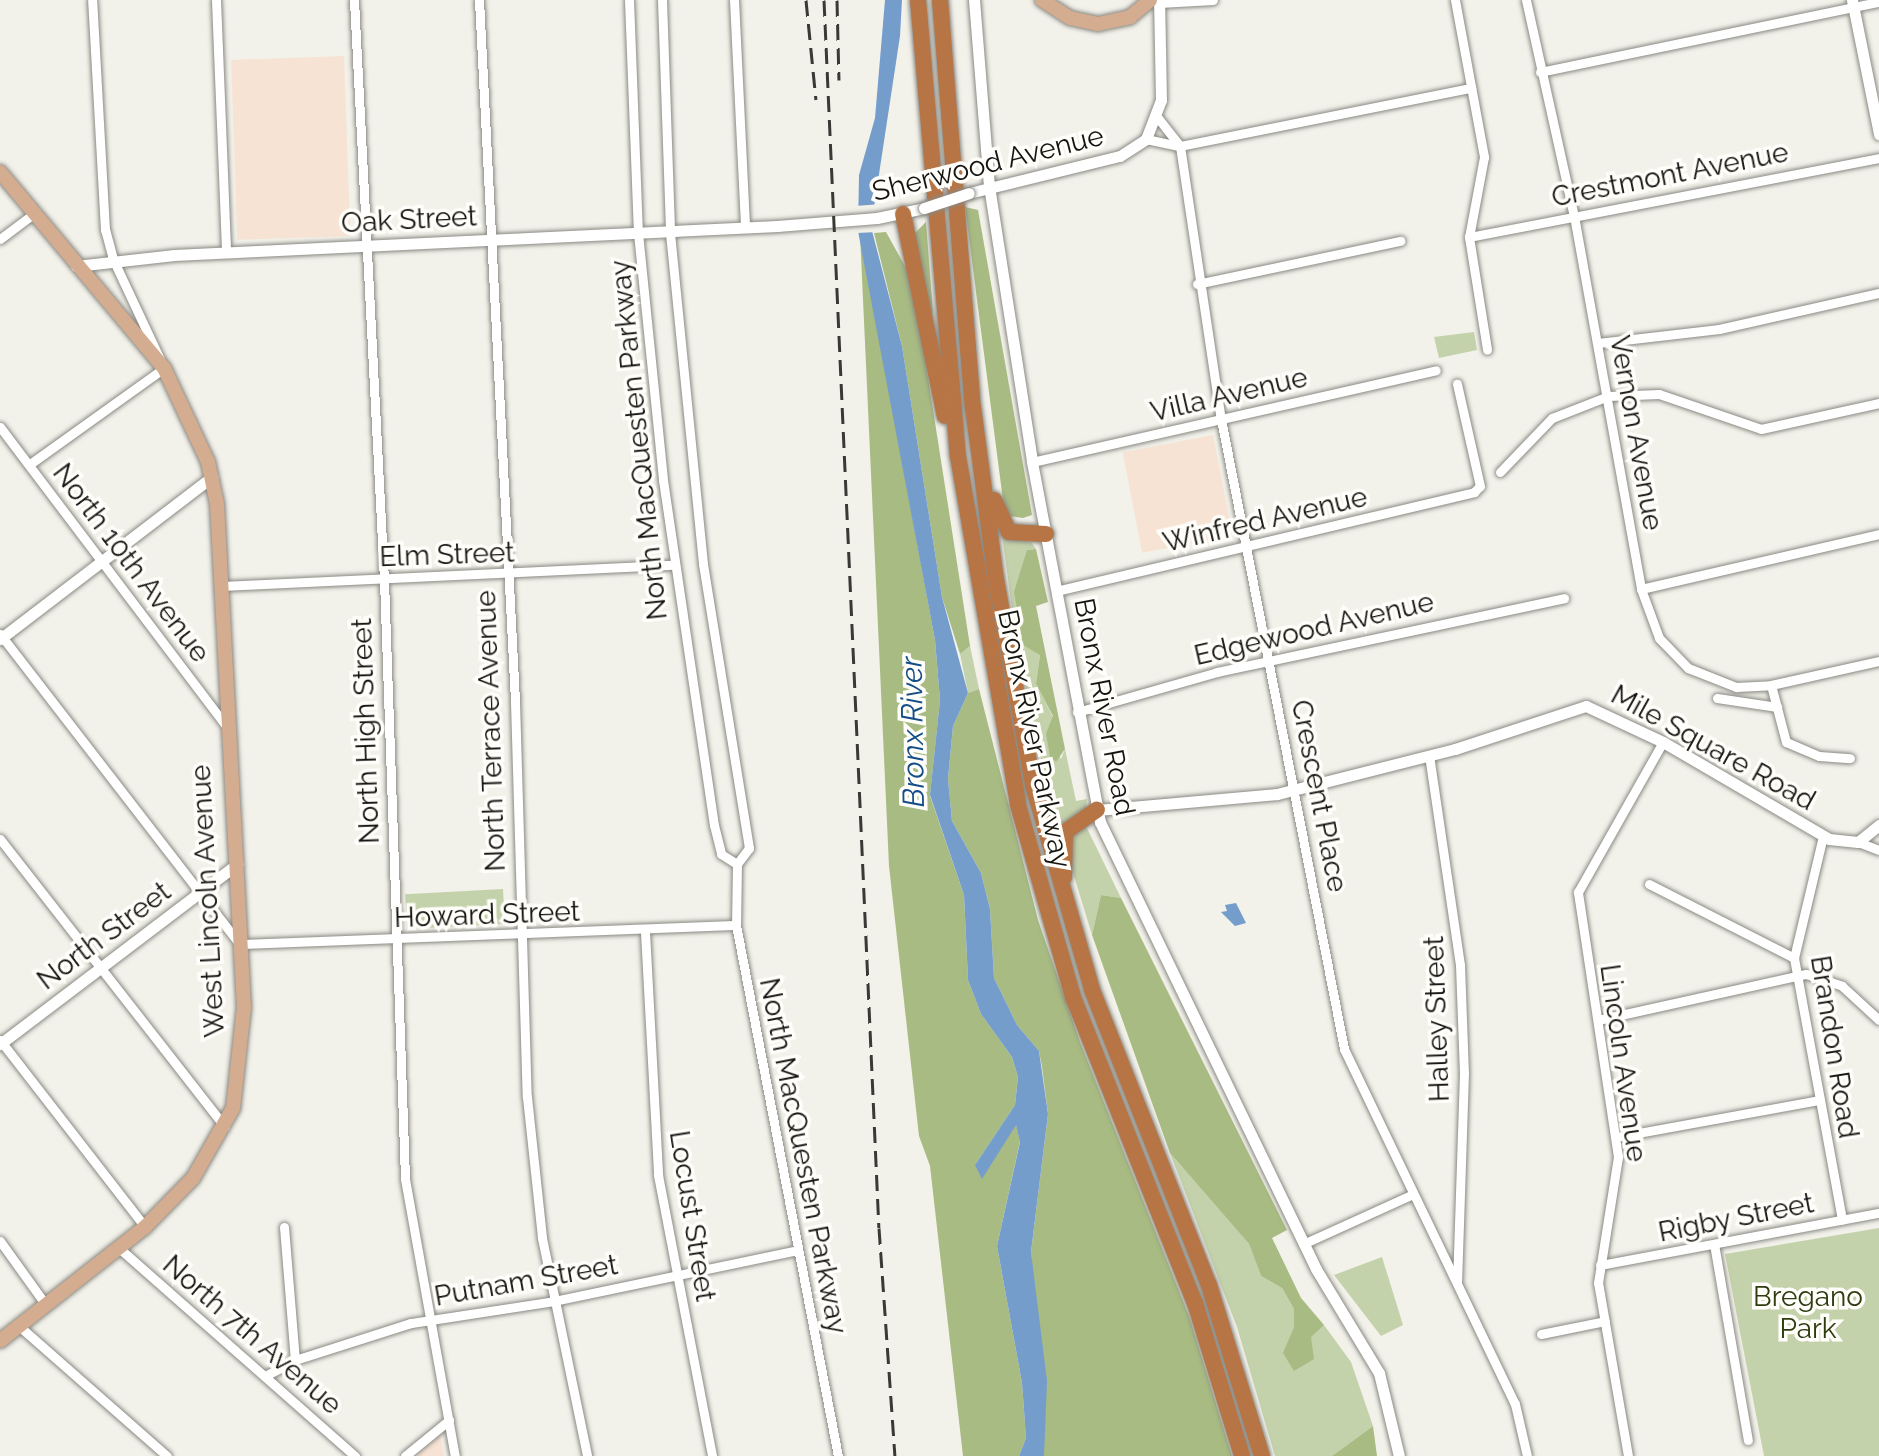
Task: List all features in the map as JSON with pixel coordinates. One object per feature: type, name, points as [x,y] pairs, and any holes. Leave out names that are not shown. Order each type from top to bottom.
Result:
[{"type":"highway","name":"Bronx River Parkway","points":[[918,0],[958,456],[994,690],[1037,882],[1093,1053],[1195,1303],[1242,1456]]},
{"type":"highway","name":"Bronx River Parkway","points":[[940,0],[978,445],[1018,706],[1066,910],[1122,1073],[1213,1294],[1262,1456]]},
{"type":"highway","points":[[903,214],[936,381],[958,456]]},
{"type":"highway","points":[[978,445],[1003,527],[1016,535],[1046,534]]},
{"type":"highway","points":[[1066,910],[1065,832],[1097,810]]},
{"type":"main road","points":[[1042,0],[1070,18],[1098,24],[1130,17],[1156,1]]},
{"type":"main road","name":"West Lincoln Avenue","points":[[0,172],[32,215],[119,310],[164,368],[212,477],[221,586],[226,726],[244,1007],[239,1085],[225,1127],[193,1178],[145,1227],[0,1341]]},
{"type":"street","name":"West Lincoln Avenue","points":[[92,0],[105,230],[113,259],[164,368]]},
{"type":"street","points":[[216,0],[226,252]]},
{"type":"street","name":"North High Street","points":[[354,0],[384,580],[394,941],[405,1179],[455,1456]]},
{"type":"street","name":"North Terrace Avenue","points":[[479,0],[508,575],[519,934],[529,1126],[554,1301],[587,1456]]},
{"type":"street","name":"North MacQuesten Parkway","points":[[629,0],[638,233],[674,565],[714,825],[721,854],[737,864]]},
{"type":"street","name":"North MacQuesten Parkway","points":[[662,0],[670,233],[703,564],[749,848],[737,864],[736,925],[838,1456]]},
{"type":"street","points":[[734,0],[745,227]]},
{"type":"street","name":"Bronx River Road","points":[[974,0],[989,186],[1032,462],[1097,810],[1114,857],[1303,1244],[1379,1373],[1399,1456]]},
{"type":"street","points":[[1146,139],[1158,118],[1163,78],[1156,1],[1213,0]]},
{"type":"street","points":[[1455,0],[1484,157],[1469,237],[1487,350]]},
{"type":"street","name":"Vernon Avenue","points":[[1526,0],[1574,216],[1641,589],[1659,638],[1688,668],[1736,687],[1771,685],[1879,661]]},
{"type":"street","points":[[1540,72],[1853,4],[1879,2]]},
{"type":"street","points":[[1853,4],[1879,134]]},
{"type":"street","name":"Sherwood Avenue","points":[[745,227],[903,214],[989,186],[1120,156],[1146,139],[1180,146],[1471,88]]},
{"type":"street","points":[[1158,118],[1180,146]]},
{"type":"street","name":"Crescent Place","points":[[1180,146],[1197,284],[1221,419],[1344,1049],[1515,1404],[1527,1456]]},
{"type":"street","name":"Crestmont Avenue","points":[[1469,237],[1879,158]]},
{"type":"street","points":[[0,239],[32,215]]},
{"type":"street","name":"Oak Street","points":[[76,266],[113,259],[226,252],[745,227]]},
{"type":"street","points":[[1197,284],[1400,241]]},
{"type":"street","points":[[1598,343],[1719,329],[1879,293]]},
{"type":"street","points":[[30,464],[164,368]]},
{"type":"street","name":"Villa Avenue","points":[[1032,462],[1436,370]]},
{"type":"street","name":"Winfred Avenue","points":[[1056,591],[1245,544],[1456,499],[1480,486],[1457,384]]},
{"type":"street","points":[[1500,472],[1552,418],[1608,396],[1659,394],[1761,429],[1879,403]]},
{"type":"street","name":"North 10th Avenue","points":[[0,427],[226,726]]},
{"type":"street","points":[[212,477],[1,637],[240,944]]},
{"type":"street","points":[[1641,589],[1879,534]]},
{"type":"street","name":"Elm Street","points":[[221,586],[674,565]]},
{"type":"street","name":"Edgewood Avenue","points":[[1077,712],[1269,661],[1564,598]]},
{"type":"street","points":[[1771,685],[1786,742],[1819,756],[1850,758]]},
{"type":"street","points":[[1717,698],[1777,707]]},
{"type":"street","name":"Mile Square Road","points":[[1097,810],[1292,790],[1429,755],[1586,706],[1663,742],[1823,836],[1858,842]]},
{"type":"street","name":"Lincoln Avenue","points":[[1628,1456],[1605,1321],[1600,1265],[1616,1179],[1616,1137],[1578,892],[1663,742]]},
{"type":"street","name":"Halley Street","points":[[1429,755],[1460,965],[1464,1073],[1457,1284]]},
{"type":"street","points":[[1858,842],[1879,825]]},
{"type":"street","name":"Brandon Road","points":[[1823,836],[1794,958],[1800,975],[1842,1220]]},
{"type":"street","points":[[0,839],[99,971],[225,1127]]},
{"type":"street","points":[[1858,842],[1879,850]]},
{"type":"street","name":"North Street","points":[[1,1042],[237,864]]},
{"type":"street","points":[[1649,884],[1794,958]]},
{"type":"street","name":"Howard Street","points":[[240,944],[645,932],[736,925]]},
{"type":"street","name":"Locust Street","points":[[645,932],[658,1175],[712,1456]]},
{"type":"street","points":[[1598,1020],[1775,985],[1800,975],[1842,986],[1879,1020]]},
{"type":"street","name":"North 7th Avenue","points":[[1,1042],[145,1227]]},
{"type":"street","points":[[1616,1137],[1820,1100]]},
{"type":"street","points":[[1303,1244],[1413,1194]]},
{"type":"street","name":"Rigby Street","points":[[1600,1265],[1879,1213]]},
{"type":"street","points":[[284,1227],[295,1360]]},
{"type":"street","points":[[0,1241],[46,1305]]},
{"type":"street","points":[[1714,1244],[1748,1440]]},
{"type":"street","name":"North 7th Avenue","points":[[119,1248],[267,1375],[355,1456]]},
{"type":"street","name":"Putnam Street","points":[[267,1375],[295,1360],[429,1321],[554,1301],[798,1250]]},
{"type":"street","points":[[1541,1334],[1605,1321]]},
{"type":"street","points":[[19,1326],[167,1456]]},
{"type":"street","points":[[405,1456],[449,1420]]},
{"type":"shaded area","points":[[344,56],[350,236],[237,240],[231,60]]},
{"type":"shaded area","points":[[1213,435],[1232,535],[1142,553],[1123,453]]},
{"type":"shaded area","points":[[440,1435],[444,1456],[417,1456]]},
{"type":"green space","points":[[965,207],[978,210],[1032,515],[1023,518],[1009,516],[1004,508]]},
{"type":"green space","points":[[926,222],[933,313],[930,313],[914,234]]},
{"type":"green space","points":[[886,232],[906,268],[924,352],[970,646],[960,654],[942,597],[902,346],[874,233]]},
{"type":"green space","points":[[860,234],[935,640],[940,700],[930,796],[964,895],[968,980],[981,1014],[1012,1057],[1018,1077],[1015,1105],[975,1165],[1016,1124],[1020,1141],[997,1246],[1022,1383],[1026,1438],[1019,1456],[963,1456],[930,1166],[919,1136],[889,866]]},
{"type":"green space","points":[[1474,332],[1477,350],[1439,358],[1434,337]]},
{"type":"green space","points":[[1002,535],[1031,542],[1036,549],[1027,550],[1040,655],[1036,684],[1053,717],[1046,733],[1061,759],[1065,749],[1076,801],[1087,799],[1086,808],[1063,825],[1058,841],[1017,645]]},
{"type":"green space","points":[[1036,549],[1048,602],[1036,606],[1065,749],[1056,762],[1050,757],[1046,733],[1053,716],[1036,684],[1040,655],[1023,645],[1014,592],[1027,550]]},
{"type":"green space","points":[[970,646],[979,689],[968,693],[960,654]]},
{"type":"green space","points":[[979,689],[1038,920],[1080,1042],[1189,1316],[1232,1456],[1044,1456],[1031,1252],[1048,1114],[1042,1067],[1039,1051],[1017,1025],[994,978],[990,909],[981,873],[952,821],[948,779],[953,726],[968,693]]},
{"type":"green space","points":[[1085,824],[1121,898],[1101,895],[1092,935],[1067,853],[1071,829]]},
{"type":"green space","points":[[503,889],[505,924],[407,929],[405,894]]},
{"type":"green space","points":[[1101,895],[1121,898],[1287,1230],[1272,1238],[1301,1298],[1324,1325],[1311,1337],[1314,1359],[1294,1371],[1283,1353],[1294,1327],[1294,1309],[1282,1288],[1261,1276],[1249,1244],[1170,1153],[1092,935]]},
{"type":"green space","points":[[1170,1153],[1249,1244],[1261,1276],[1282,1288],[1294,1309],[1294,1327],[1284,1353],[1324,1325],[1351,1362],[1373,1426],[1332,1456],[1275,1456],[1237,1327]]},
{"type":"green space","name":"Bregano Park","points":[[1879,1228],[1879,1456],[1764,1456],[1725,1254]]},
{"type":"green space","points":[[1382,1257],[1403,1325],[1381,1336],[1334,1275]]},
{"type":"green space","points":[[1373,1426],[1377,1456],[1332,1456]]},
{"type":"water","points":[[885,0],[902,0],[900,36],[871,227],[902,346],[942,597],[968,693],[953,726],[948,779],[952,821],[981,873],[990,909],[994,978],[1017,1025],[1039,1051],[1048,1114],[1031,1252],[1047,1381],[1044,1456],[1019,1456],[1026,1438],[1022,1383],[997,1246],[1020,1142],[1016,1125],[982,1179],[975,1165],[1015,1105],[1018,1077],[1012,1057],[981,1014],[968,980],[964,895],[930,795],[940,700],[935,640],[858,231],[859,175],[875,118]]},
{"type":"water","points":[[1236,903],[1246,923],[1235,926],[1221,912],[1227,911],[1225,905]]},
{"type":"pier","points":[[882,204],[877,232],[857,233],[855,206]]},
{"type":"railway","points":[[806,0],[816,100]]},
{"type":"railway","points":[[824,0],[879,1228],[895,1456]]},
{"type":"railway","points":[[837,0],[839,80]]},
{"type":"water label","name":"Bronx River","points":[[913,732]]}]
